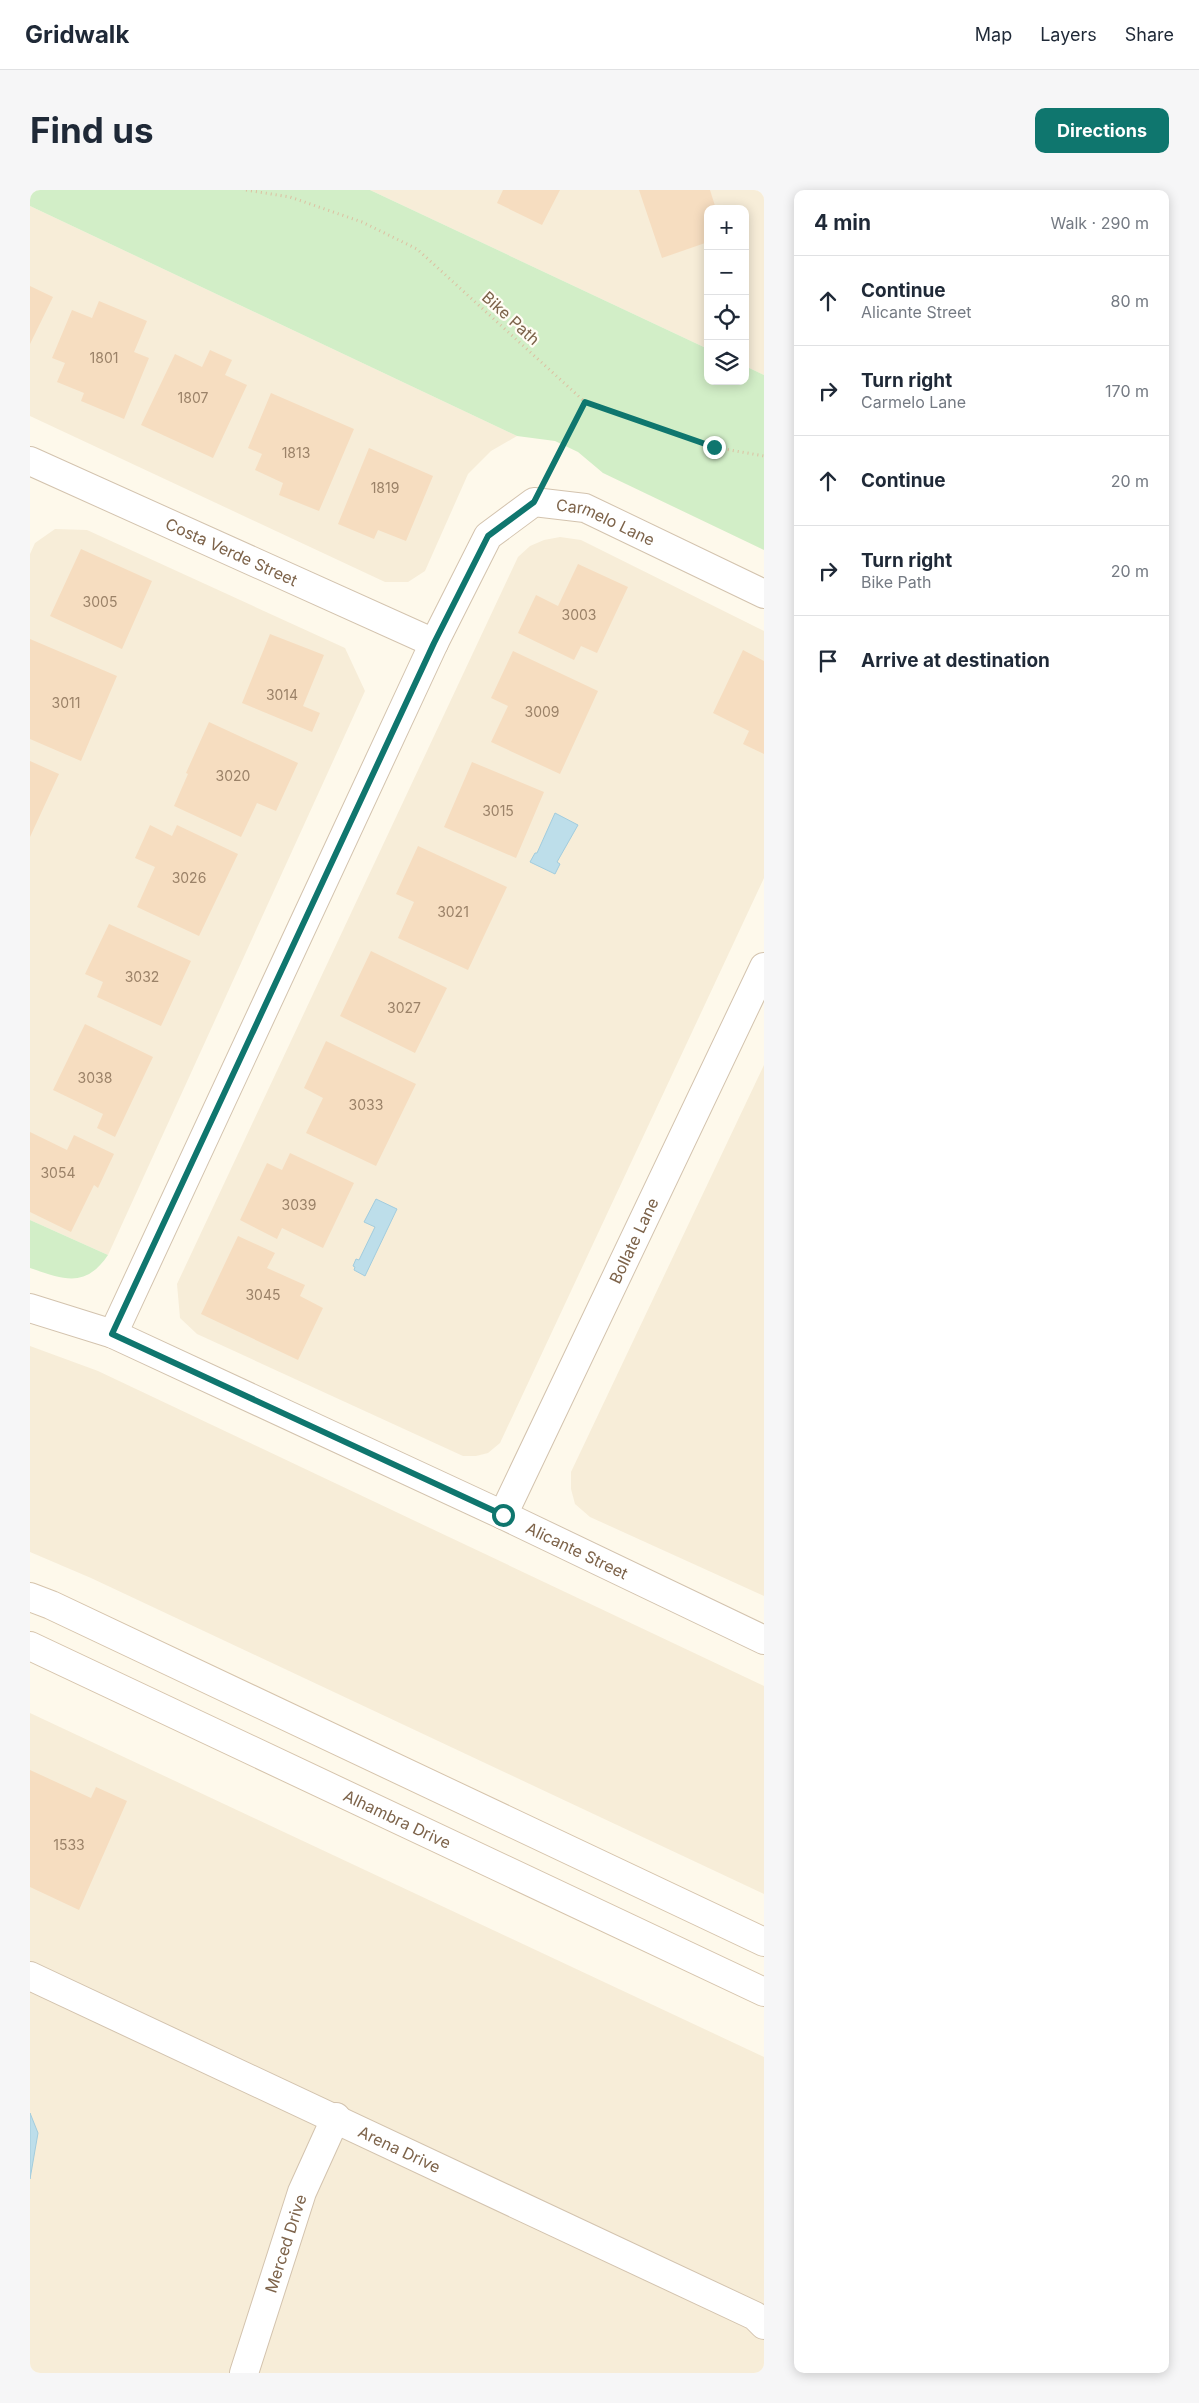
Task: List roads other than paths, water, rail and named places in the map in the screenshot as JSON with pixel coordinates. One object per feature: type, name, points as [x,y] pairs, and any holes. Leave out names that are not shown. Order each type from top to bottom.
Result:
[{"type":"street","name":"Costa Verde Street","points":[[31,465],[434,643]]},
{"type":"street","name":"Carmelo Lane","points":[[112,1334],[434,643],[488,536],[534,502],[585,508],[764,594]]},
{"type":"street","name":"Bollate Lane","points":[[503,1515],[764,967]]},
{"type":"street","name":"Alicante Street","points":[[30,1308],[112,1334],[503,1515],[764,1640]]},
{"type":"street","points":[[30,1597],[51,1605],[764,1942]]},
{"type":"street","name":"Alhambra Drive","points":[[30,1646],[764,1992]]},
{"type":"street","name":"Arena Drive","points":[[30,1976],[336,2117],[756,2316],[764,2325]]},
{"type":"street","name":"Merced Drive","points":[[244,2373],[302,2192],[336,2117]]},
{"type":"water","points":[[555,813],[578,825],[557,862],[560,864],[555,874],[530,862],[535,853],[537,853]]},
{"type":"water","points":[[376,1199],[397,1209],[365,1276],[354,1270],[355,1267],[353,1266],[356,1259],[359,1260],[375,1227],[364,1222]]},
{"type":"water","points":[[30,2113],[38,2133],[30,2179]]}]
